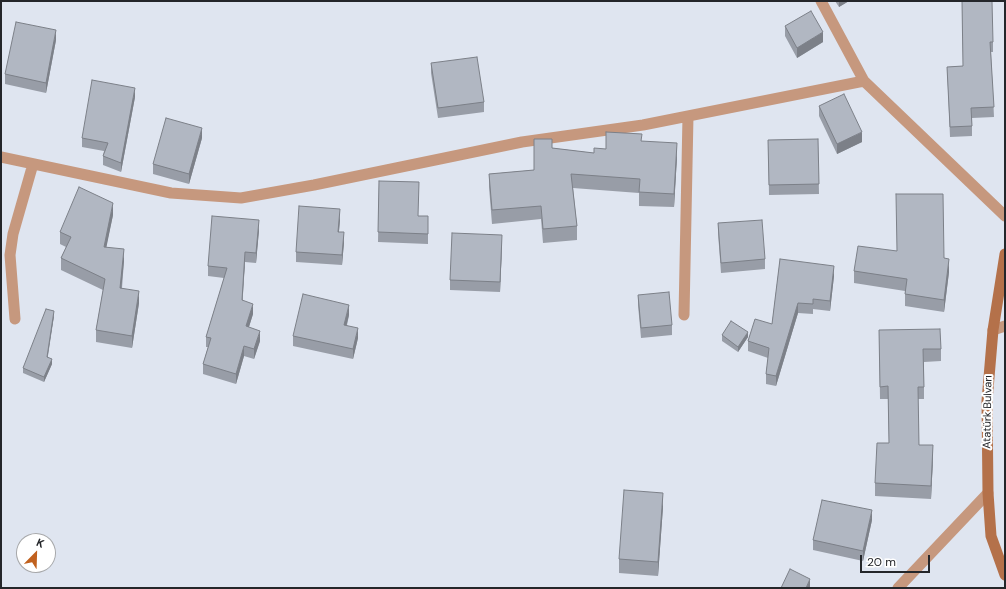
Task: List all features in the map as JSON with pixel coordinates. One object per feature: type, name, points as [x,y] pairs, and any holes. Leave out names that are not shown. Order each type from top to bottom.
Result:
[{"type":"main road","name":"Atatürk Bulvarı","points":[[1003,572],[991,536],[988,493],[987,401],[993,330],[1005,254]]},
{"type":"street","points":[[822,1],[864,81],[1005,216]]},
{"type":"street","points":[[1,157],[171,193],[241,198],[314,185],[522,142],[644,124],[864,81]]},
{"type":"street","points":[[684,315],[688,116]]},
{"type":"street","points":[[15,319],[10,255],[13,234],[33,164]]},
{"type":"street","points":[[993,330],[1005,326]]},
{"type":"street","points":[[898,588],[988,493]]},
{"type":"building","points":[[962,1],[992,1],[993,42],[990,42],[994,107],[971,108],[972,126],[950,127],[947,67],[963,66]]},
{"type":"building","points":[[811,11],[823,32],[797,48],[785,26]]},
{"type":"building","points":[[16,22],[56,30],[46,83],[5,74]]},
{"type":"building","points":[[477,57],[484,102],[438,108],[431,63]]},
{"type":"building","points":[[92,80],[135,88],[121,163],[103,156],[108,143],[82,138]]},
{"type":"building","points":[[844,94],[862,132],[837,144],[819,106]]},
{"type":"building","points":[[166,118],[202,128],[189,174],[153,164]]},
{"type":"building","points":[[606,132],[642,134],[641,141],[677,143],[674,194],[639,192],[640,179],[571,174],[577,226],[543,229],[541,206],[492,210],[489,174],[534,170],[534,139],[552,139],[552,148],[594,153],[594,148],[606,149]]},
{"type":"building","points":[[818,139],[819,184],[769,185],[768,140]]},
{"type":"building","points":[[379,181],[419,182],[418,216],[428,216],[428,234],[378,232]]},
{"type":"building","points":[[79,187],[113,203],[104,247],[124,249],[120,288],[139,291],[132,336],[96,330],[105,279],[61,258],[71,237],[60,232]]},
{"type":"building","points":[[896,194],[943,194],[944,258],[949,259],[944,300],[905,294],[907,279],[854,271],[858,246],[897,251]]},
{"type":"building","points":[[299,206],[340,209],[338,232],[344,232],[342,255],[296,252]]},
{"type":"building","points":[[212,216],[259,220],[256,253],[245,252],[242,300],[253,304],[246,326],[260,331],[254,349],[244,346],[236,374],[203,364],[211,338],[206,337],[227,268],[208,266]]},
{"type":"building","points":[[762,220],[765,259],[721,263],[718,223]]},
{"type":"building","points":[[452,233],[502,235],[500,282],[450,280]]},
{"type":"building","points":[[780,259],[834,266],[830,301],[813,299],[813,304],[798,303],[776,376],[766,374],[769,348],[748,341],[755,319],[772,324]]},
{"type":"building","points":[[669,292],[672,325],[641,328],[638,295]]},
{"type":"building","points":[[303,294],[349,305],[344,325],[358,328],[353,349],[293,336]]},
{"type":"building","points":[[46,309],[54,311],[47,357],[52,359],[44,377],[23,368]]},
{"type":"building","points":[[731,321],[748,332],[738,347],[722,335]]},
{"type":"building","points":[[940,329],[941,349],[923,349],[924,387],[918,387],[919,445],[933,445],[931,486],[875,483],[877,443],[889,443],[888,386],[880,387],[879,330]]},
{"type":"building","points":[[624,490],[663,493],[658,562],[619,559]]},
{"type":"building","points":[[822,500],[872,510],[863,551],[813,540]]},
{"type":"building","points":[[790,569],[810,579],[806,588],[781,588]]}]
